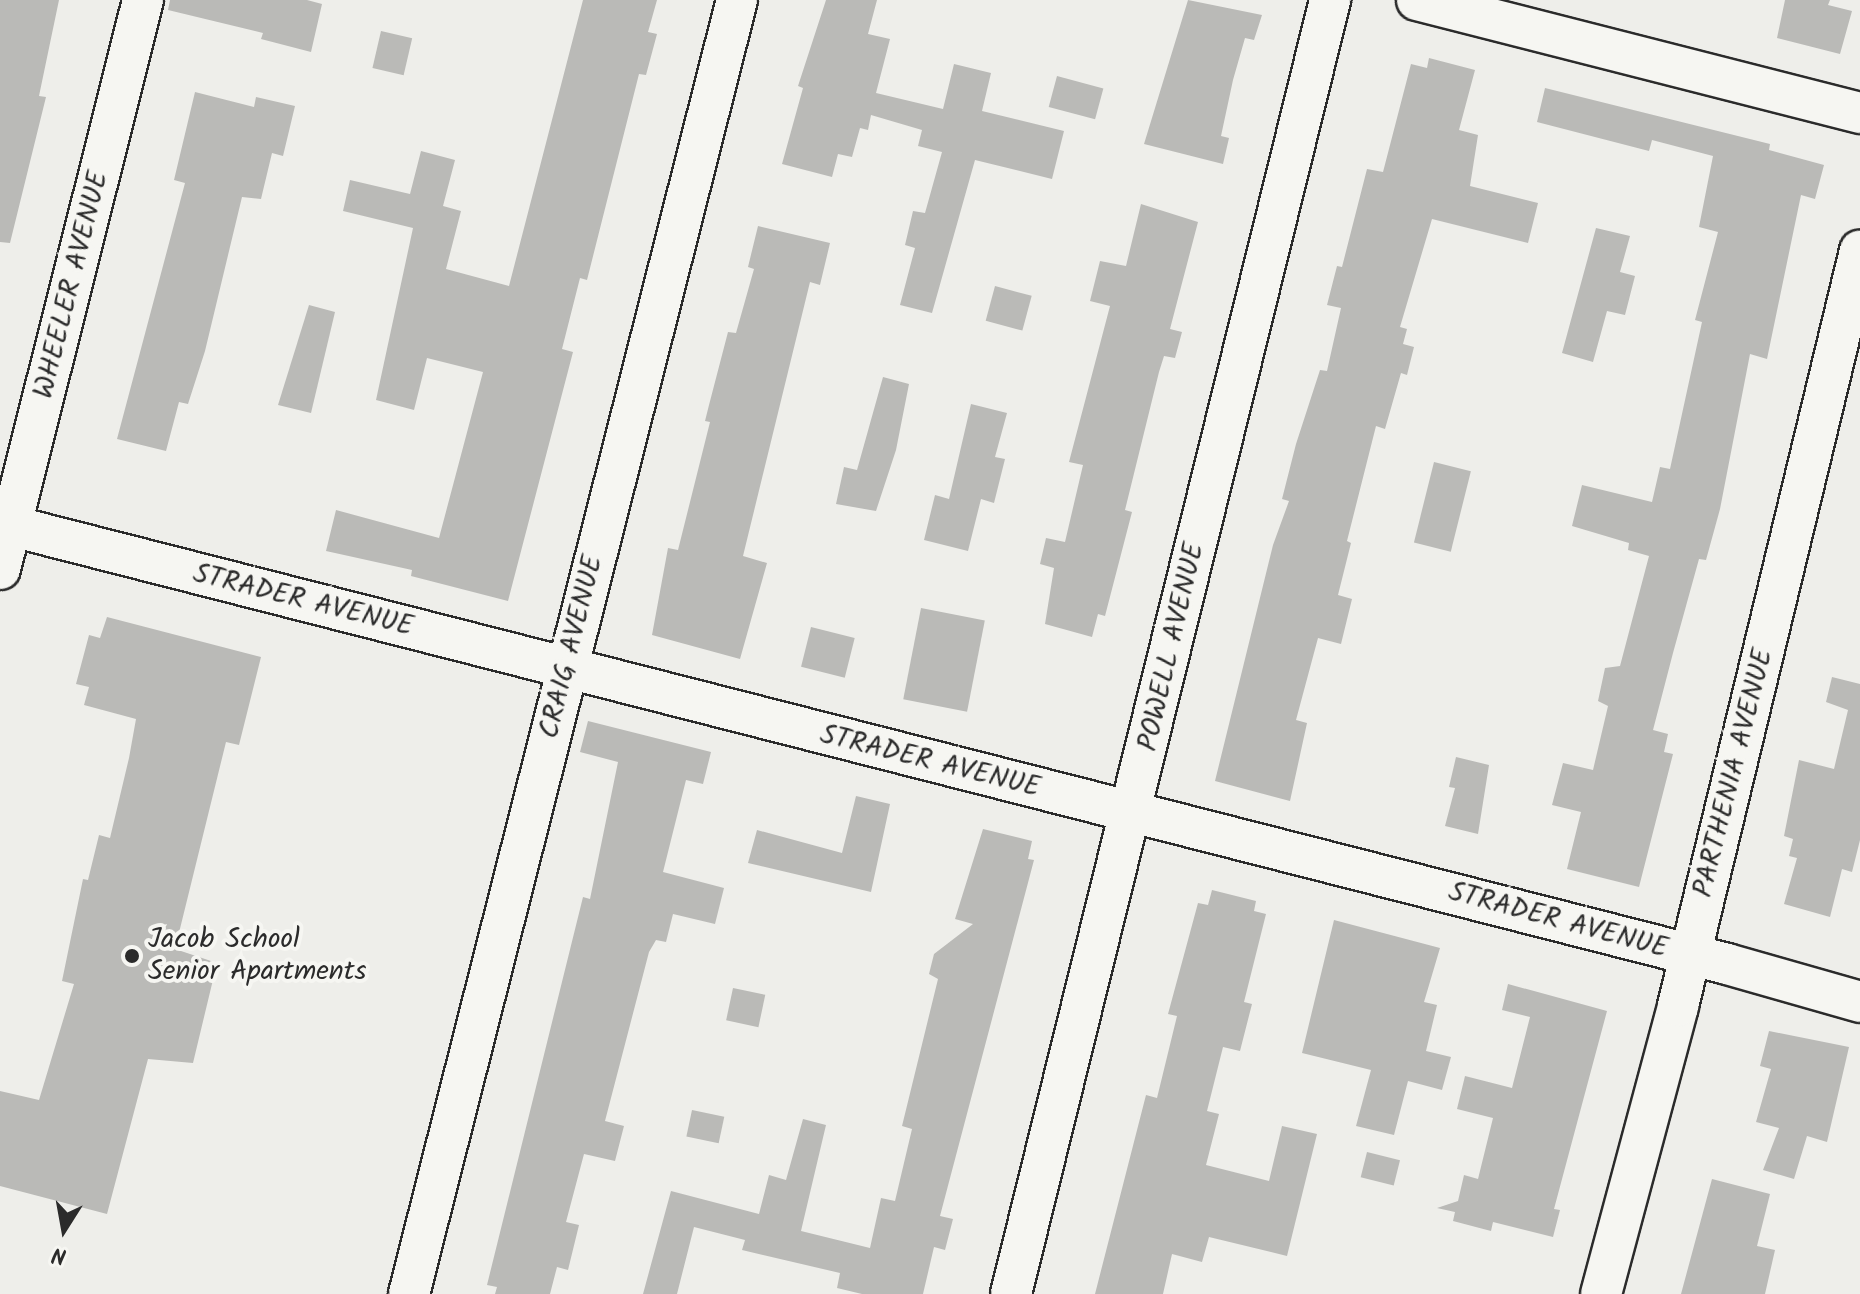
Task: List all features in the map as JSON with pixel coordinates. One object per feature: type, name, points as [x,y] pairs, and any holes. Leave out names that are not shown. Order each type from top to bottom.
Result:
[{"type":"street","name":"WHEELER AVENUE","points":[[0,569],[6,525],[143,0]]},
{"type":"street","name":"CRAIG AVENUE","points":[[409,1294],[737,0]]},
{"type":"street","name":"POWELL AVENUE","points":[[1011,1294],[1132,814],[1330,0]]},
{"type":"street","points":[[1417,0],[1860,113]]},
{"type":"street","name":"PARTHENIA AVENUE","points":[[1601,1294],[1690,955],[1860,251]]},
{"type":"street","name":"STRADER AVENUE","points":[[6,525],[1690,955],[1860,1002]]},
{"type":"building","points":[[0,0],[59,0],[39,96],[46,97],[10,243],[0,242]]},
{"type":"building","points":[[170,0],[307,0],[322,4],[311,52],[261,39],[263,33],[168,10]]},
{"type":"building","points":[[583,0],[657,0],[648,32],[657,34],[646,75],[639,74],[587,280],[580,278],[562,349],[573,352],[508,601],[411,576],[412,570],[326,551],[336,510],[439,538],[483,372],[427,358],[414,410],[376,400],[413,228],[343,211],[350,180],[410,194],[421,151],[455,160],[443,206],[461,211],[446,269],[509,286]]},
{"type":"building","points":[[826,0],[877,0],[868,34],[890,39],[876,93],[943,109],[954,64],[991,73],[982,111],[1064,131],[1052,179],[975,160],[932,313],[900,305],[915,248],[905,245],[913,211],[925,213],[942,152],[918,146],[922,130],[871,115],[868,130],[860,128],[852,157],[838,154],[832,177],[782,164],[803,88],[798,86]]},
{"type":"building","points":[[1188,0],[1262,15],[1254,40],[1245,38],[1233,80],[1221,136],[1229,138],[1223,164],[1144,144]]},
{"type":"building","points":[[1785,0],[1830,0],[1828,5],[1852,11],[1840,54],[1777,38]]},
{"type":"building","points":[[381,31],[412,38],[404,75],[372,68]]},
{"type":"building","points":[[1429,58],[1475,70],[1459,130],[1478,135],[1470,186],[1538,203],[1528,243],[1432,219],[1400,327],[1407,329],[1403,344],[1414,347],[1407,375],[1401,373],[1385,429],[1376,426],[1347,541],[1351,543],[1338,595],[1352,599],[1341,644],[1318,638],[1296,720],[1307,723],[1290,801],[1215,781],[1273,545],[1289,501],[1282,499],[1296,444],[1320,370],[1327,371],[1341,308],[1327,305],[1337,266],[1342,267],[1367,169],[1383,172],[1411,64],[1427,68]]},
{"type":"building","points":[[1057,76],[1103,88],[1095,119],[1049,107]]},
{"type":"building","points":[[1545,88],[1770,144],[1769,150],[1824,165],[1815,199],[1801,195],[1767,359],[1750,354],[1720,509],[1706,560],[1699,559],[1653,730],[1668,734],[1664,752],[1673,754],[1639,887],[1567,869],[1581,812],[1552,805],[1563,763],[1593,770],[1608,706],[1598,701],[1605,668],[1620,666],[1649,556],[1628,550],[1629,543],[1572,526],[1582,485],[1652,502],[1660,467],[1670,469],[1702,322],[1695,320],[1718,232],[1699,227],[1713,156],[1652,140],[1649,151],[1537,122]]},
{"type":"building","points":[[195,92],[254,107],[256,97],[295,106],[283,156],[272,153],[261,199],[242,197],[205,351],[188,404],[179,402],[166,451],[117,439],[185,183],[174,180]]},
{"type":"building","points":[[1141,204],[1198,222],[1170,329],[1182,332],[1175,358],[1164,356],[1159,372],[1125,510],[1132,512],[1105,616],[1098,614],[1092,637],[1045,624],[1054,568],[1040,564],[1046,538],[1065,542],[1083,465],[1069,462],[1110,306],[1090,301],[1100,261],[1126,266]]},
{"type":"building","points":[[758,226],[830,243],[820,285],[810,282],[743,556],[767,563],[740,659],[652,635],[668,548],[678,550],[710,422],[705,421],[728,332],[736,333],[754,269],[748,267]]},
{"type":"building","points":[[1596,228],[1630,236],[1620,272],[1635,276],[1625,315],[1607,311],[1593,362],[1562,353]]},
{"type":"building","points":[[995,286],[1032,296],[1022,331],[986,321]]},
{"type":"building","points":[[309,305],[335,312],[311,413],[278,405]]},
{"type":"building","points":[[883,377],[909,384],[896,450],[876,511],[836,504],[844,467],[857,470]]},
{"type":"building","points":[[971,404],[1007,413],[995,457],[1005,459],[994,503],[981,499],[968,551],[924,540],[935,495],[949,499]]},
{"type":"building","points":[[1434,462],[1471,471],[1451,552],[1414,543]]},
{"type":"building","points":[[921,608],[985,620],[967,712],[903,699]]},
{"type":"building","name":"Jacob School Senior Apartments","points":[[107,617],[261,657],[239,745],[226,742],[175,949],[217,963],[193,1063],[148,1059],[107,1214],[0,1186],[0,1091],[39,1100],[74,984],[62,981],[83,879],[88,880],[99,835],[110,838],[129,758],[136,719],[84,705],[89,687],[76,684],[89,635],[100,638]]},
{"type":"building","points":[[811,627],[855,638],[845,678],[801,667]]},
{"type":"building","points":[[1832,677],[1860,684],[1860,840],[1852,872],[1842,869],[1830,917],[1784,904],[1797,858],[1789,856],[1793,839],[1784,836],[1799,760],[1834,769],[1848,710],[1826,702]]},
{"type":"building","points":[[588,721],[711,752],[703,784],[686,780],[663,872],[724,888],[715,924],[673,914],[666,942],[656,940],[649,952],[605,1121],[624,1126],[615,1161],[584,1154],[566,1222],[579,1225],[568,1270],[557,1267],[550,1294],[495,1294],[497,1287],[487,1285],[583,897],[590,899],[618,762],[580,752]]},
{"type":"building","points":[[1456,757],[1489,765],[1478,834],[1445,826],[1455,788],[1449,787]]},
{"type":"building","points":[[856,796],[890,804],[871,892],[748,863],[757,830],[842,853]]},
{"type":"building","points":[[983,829],[1032,841],[1028,859],[1034,860],[940,1216],[953,1219],[945,1250],[934,1247],[923,1294],[862,1294],[837,1288],[840,1273],[742,1250],[745,1240],[694,1227],[677,1294],[643,1294],[671,1191],[759,1214],[769,1175],[786,1180],[803,1119],[826,1125],[801,1231],[870,1248],[881,1198],[895,1201],[912,1129],[902,1126],[938,979],[929,974],[934,954],[973,924],[955,919]]},
{"type":"building","points":[[1212,890],[1256,901],[1254,911],[1266,914],[1244,1002],[1252,1004],[1240,1051],[1223,1047],[1207,1111],[1219,1114],[1206,1165],[1269,1181],[1282,1126],[1317,1134],[1287,1256],[1209,1237],[1202,1262],[1172,1254],[1163,1294],[1095,1294],[1146,1095],[1157,1098],[1177,1016],[1168,1014],[1198,903],[1208,905]]},
{"type":"building","points":[[1334,920],[1440,948],[1424,1002],[1437,1005],[1426,1051],[1451,1057],[1442,1090],[1408,1081],[1394,1135],[1356,1126],[1371,1070],[1302,1053]]},
{"type":"building","points":[[1508,984],[1607,1011],[1554,1209],[1560,1210],[1553,1237],[1493,1222],[1491,1231],[1453,1221],[1455,1212],[1437,1208],[1458,1201],[1464,1175],[1478,1179],[1493,1118],[1457,1109],[1465,1076],[1512,1088],[1530,1017],[1502,1010]]},
{"type":"building","points":[[733,988],[765,995],[758,1027],[726,1020]]},
{"type":"building","points":[[1769,1031],[1849,1047],[1827,1142],[1807,1136],[1794,1179],[1763,1170],[1779,1128],[1756,1122],[1771,1069],[1760,1066]]},
{"type":"building","points":[[692,1110],[724,1117],[719,1143],[686,1136]]},
{"type":"building","points":[[1367,1152],[1400,1160],[1394,1185],[1361,1177]]},
{"type":"building","points":[[1712,1179],[1770,1194],[1757,1246],[1775,1250],[1765,1294],[1681,1294]]},
{"type":"place","name":"Jacob School Senior Apartments","points":[[132,956]]}]
